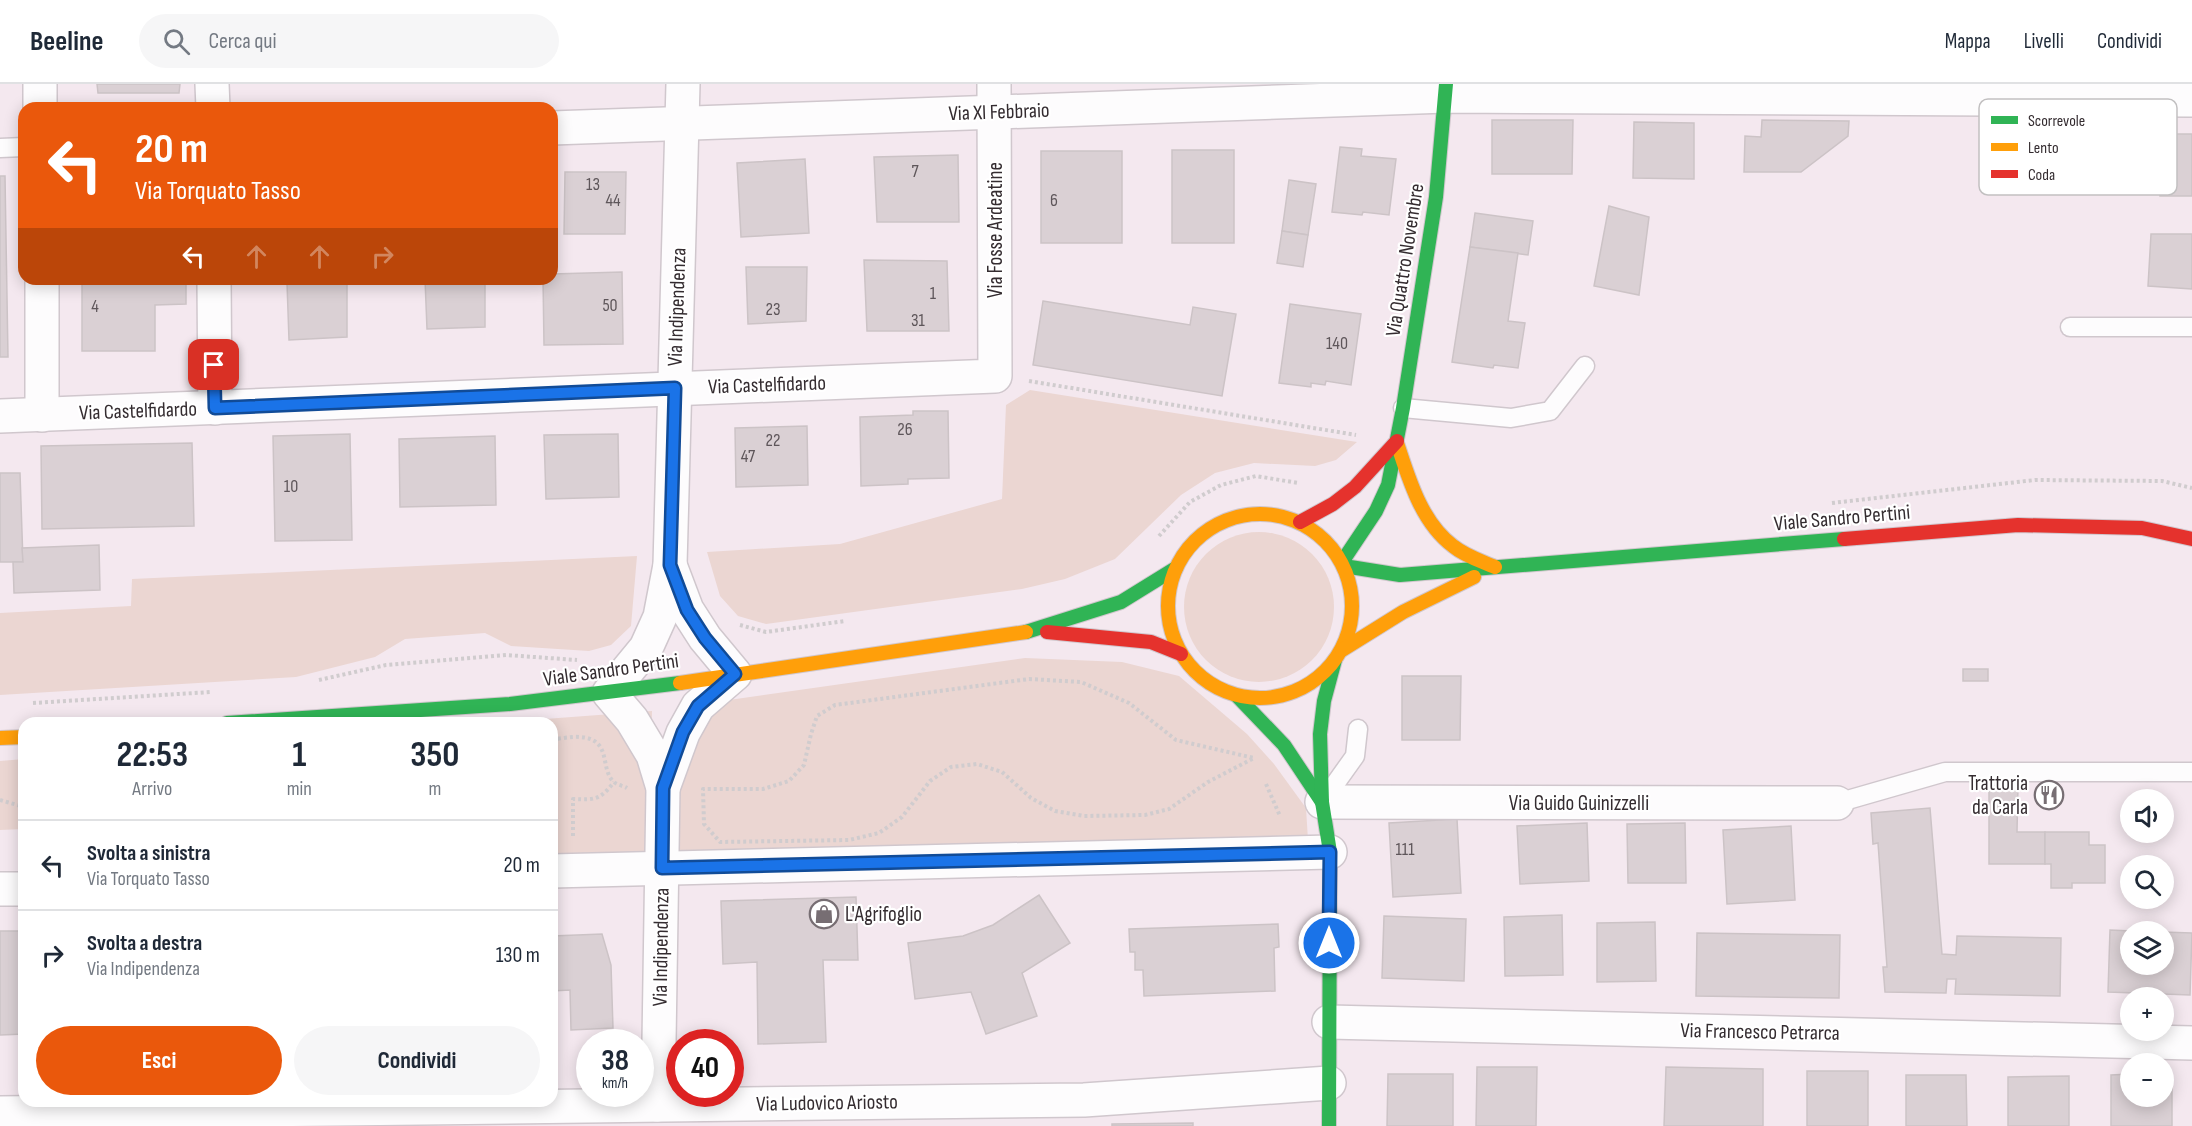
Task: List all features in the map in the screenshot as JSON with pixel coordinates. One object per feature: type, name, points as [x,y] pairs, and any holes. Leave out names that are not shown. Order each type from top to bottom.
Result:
[{"type":"main road","name":"Via Quattro Novembre","points":[[1343,564],[1376,511],[1388,485],[1403,408],[1436,197],[1446,90]]},
{"type":"main road","points":[[1300,522],[1333,504],[1355,487],[1396,441]]},
{"type":"main road","points":[[1396,441],[1408,479],[1424,513],[1450,544],[1495,567]]},
{"type":"main road","name":"Viale Sandro Pertini","points":[[1339,655],[1352,622],[1352,593],[1343,564],[1324,539],[1300,522],[1277,515],[1253,514],[1229,519],[1208,531],[1190,547],[1176,568],[1168,596],[1170,626],[1181,654],[1205,681],[1237,696],[1264,699],[1292,693],[1316,680],[1339,655],[1402,612],[1495,567]]},
{"type":"main road","name":"Viale Sandro Pertini","points":[[1343,564],[1400,575],[2018,525],[2142,528],[2192,539]]},
{"type":"main road","name":"Viale Sandro Pertini","points":[[316,717],[510,704],[609,693],[1033,631],[1121,602],[1176,568]]},
{"type":"main road","name":"Viale Sandro Pertini","points":[[1033,631],[1151,642],[1181,654]]},
{"type":"main road","points":[[1329,1126],[1330,852],[1322,802],[1320,734],[1324,701],[1339,655]]},
{"type":"main road","points":[[1237,696],[1284,745],[1322,802]]},
{"type":"main road","points":[[0,738],[18,737]]},
{"type":"street","points":[[40,84],[40,102]]},
{"type":"street","points":[[212,84],[213,102]]},
{"type":"street","name":"Via Indipendenza","points":[[658,1105],[663,788],[653,755],[632,720],[609,693],[646,648],[660,616],[670,565],[683,84]]},
{"type":"street","name":"Via XI Febbraio","points":[[558,128],[682,123],[994,98],[1446,90],[2117,99]]},
{"type":"street","name":"Via Fosse Ardeatine","points":[[994,98],[995,376]]},
{"type":"street","name":"Via XI Febbraio","points":[[2177,100],[2192,100]]},
{"type":"street","points":[[42,285],[42,415]]},
{"type":"street","points":[[214,285],[215,408]]},
{"type":"street","name":"Via Castelfidardo","points":[[0,416],[995,376]]},
{"type":"street","name":"Via Indipendenza","points":[[663,788],[683,732],[698,706],[735,674],[705,638],[687,610],[670,565]]},
{"type":"street","name":"Via Guido Guinizzelli","points":[[1322,802],[1837,803]]},
{"type":"street","points":[[558,871],[1330,852]]},
{"type":"street","points":[[0,890],[18,889]]},
{"type":"street","name":"Via Francesco Petrarca","points":[[1329,1022],[2192,1043]]},
{"type":"street","name":"Via Ludovico Ariosto","points":[[416,1107],[488,1116],[658,1105],[1084,1100],[1329,1083]]},
{"type":"street","name":"Via Ludovico Ariosto","points":[[0,1113],[300,1107]]},
{"type":"lane","points":[[0,148],[18,147]]},
{"type":"lane","points":[[2070,327],[2192,327]]},
{"type":"lane","points":[[1403,408],[1511,418],[1550,411],[1585,366]]},
{"type":"lane","points":[[1322,802],[1355,756],[1358,729]]},
{"type":"lane","points":[[1837,803],[1945,772],[2192,772]]},
{"type":"path","points":[[995,376],[1396,441]]},
{"type":"path","points":[[1154,542],[1190,502],[1221,485],[1256,476],[1301,483]]},
{"type":"path","points":[[1821,504],[2035,480],[2162,481],[2192,488]]},
{"type":"path","points":[[734,624],[766,632],[848,620]]},
{"type":"path","points":[[311,682],[386,665],[506,655],[588,661]]},
{"type":"path","points":[[1029,679],[1081,682],[1129,703],[1176,740],[1254,758],[1208,782],[1169,809],[1145,815],[1084,816],[1055,811],[1031,798],[1002,772],[977,764],[951,767],[930,781],[902,817],[879,833],[849,840],[720,842],[704,824],[703,789],[763,789],[789,781],[804,765],[817,716],[835,705],[1029,679]]},
{"type":"path","points":[[23,704],[220,691]]},
{"type":"path","points":[[558,739],[582,737],[598,744],[605,755],[608,771],[614,782],[629,789],[628,795]]},
{"type":"path","points":[[583,840],[573,839],[573,799],[595,800],[614,782]]},
{"type":"path","points":[[0,800],[18,805]]},
{"type":"shaded area","points":[[1030,390],[1357,442],[1336,460],[1315,466],[1254,463],[1215,473],[1181,495],[1115,559],[1065,579],[1022,589],[766,624],[738,616],[720,596],[707,552],[840,544],[1002,499],[1006,405]]},
{"type":"shaded area","points":[[1259,532],[1288,538],[1312,554],[1328,578],[1334,607],[1328,636],[1312,660],[1288,676],[1259,682],[1230,676],[1206,660],[1190,636],[1184,607],[1190,578],[1206,554],[1230,538]]},
{"type":"shaded area","points":[[637,556],[631,626],[611,645],[589,651],[511,646],[485,633],[405,639],[375,657],[296,677],[0,695],[0,613],[131,606],[132,579]]},
{"type":"shaded area","points":[[1025,658],[1122,662],[1179,676],[1247,734],[1274,764],[1306,808],[1308,840],[678,858],[680,707]]},
{"type":"shaded area","points":[[652,711],[649,859],[558,862],[558,718]]},
{"type":"shaded area","points":[[18,760],[18,829],[0,830],[0,761]]},
{"type":"building","points":[[97,84],[180,84],[179,93],[98,93]]},
{"type":"building","points":[[1492,120],[1573,120],[1572,174],[1492,174]]},
{"type":"building","points":[[1762,120],[1849,121],[1848,136],[1801,172],[1744,172],[1745,136],[1761,137]]},
{"type":"building","points":[[1634,122],[1694,123],[1694,179],[1633,178]]},
{"type":"building","points":[[2177,134],[2192,134],[2192,196],[2160,196],[2177,195]]},
{"type":"building","points":[[1340,147],[1362,149],[1361,156],[1396,159],[1389,215],[1332,212]]},
{"type":"building","points":[[1172,150],[1234,150],[1234,243],[1172,243]]},
{"type":"building","points":[[1041,151],[1122,151],[1122,243],[1041,243]]},
{"type":"building","points":[[958,155],[959,222],[877,222],[874,157]]},
{"type":"building","points":[[805,159],[809,233],[741,237],[737,163]]},
{"type":"building","points":[[565,172],[626,172],[625,234],[564,234]]},
{"type":"building","points":[[0,176],[5,176],[8,357],[0,357]]},
{"type":"building","points":[[1289,180],[1316,184],[1308,235],[1282,231]]},
{"type":"building","points":[[1609,206],[1649,217],[1639,295],[1594,286]]},
{"type":"building","points":[[1475,213],[1533,221],[1528,255],[1470,247]]},
{"type":"building","points":[[1282,231],[1308,235],[1303,267],[1277,263]]},
{"type":"building","points":[[2151,234],[2192,234],[2192,289],[2148,286]]},
{"type":"building","points":[[1470,247],[1518,253],[1508,321],[1525,323],[1518,368],[1494,365],[1493,368],[1452,362]]},
{"type":"building","points":[[864,260],[947,261],[949,331],[867,331]]},
{"type":"building","points":[[746,267],[807,267],[806,321],[748,324]]},
{"type":"building","points":[[622,272],[623,344],[544,345],[543,285],[558,285],[558,274]]},
{"type":"building","points":[[82,285],[186,285],[186,304],[155,305],[155,351],[82,351]]},
{"type":"building","points":[[287,285],[347,285],[347,337],[289,340]]},
{"type":"building","points":[[425,285],[485,285],[485,327],[427,329]]},
{"type":"building","points":[[1043,301],[1190,325],[1193,307],[1236,314],[1222,396],[1033,365]]},
{"type":"building","points":[[1290,304],[1361,314],[1351,385],[1326,381],[1325,385],[1311,383],[1311,387],[1279,383]]},
{"type":"building","points":[[913,411],[948,411],[949,478],[908,479],[908,484],[861,486],[860,417],[913,415]]},
{"type":"building","points":[[807,426],[808,485],[736,487],[735,428]]},
{"type":"building","points":[[350,434],[352,540],[275,541],[273,436]]},
{"type":"building","points":[[618,434],[619,497],[546,499],[544,435]]},
{"type":"building","points":[[495,436],[496,505],[400,507],[399,439]]},
{"type":"building","points":[[192,443],[194,526],[42,529],[41,446]]},
{"type":"building","points":[[0,473],[20,473],[23,562],[0,562]]},
{"type":"building","points":[[99,545],[100,590],[14,593],[13,562],[23,562],[22,548]]},
{"type":"building","points":[[1963,669],[1988,669],[1988,681],[1963,681]]},
{"type":"building","points":[[1402,676],[1461,676],[1460,740],[1402,740]]},
{"type":"building","points":[[1989,786],[2018,786],[2017,832],[2045,832],[2045,864],[1989,864]]},
{"type":"building","points":[[1930,808],[1942,954],[1956,955],[1957,936],[2061,938],[2060,996],[1955,994],[1956,979],[1947,979],[1946,993],[1885,992],[1883,967],[1887,967],[1878,843],[1873,844],[1871,813]]},
{"type":"building","points":[[1457,819],[1461,893],[1393,897],[1389,823]]},
{"type":"building","points":[[1587,823],[1589,881],[1520,884],[1517,826]]},
{"type":"building","points":[[1685,823],[1686,883],[1628,883],[1627,824]]},
{"type":"building","points":[[1791,826],[1795,900],[1727,904],[1723,830]]},
{"type":"building","points":[[2045,832],[2089,832],[2089,845],[2105,845],[2105,883],[2072,883],[2072,888],[2051,888],[2051,864],[2045,864]]},
{"type":"building","points":[[1039,895],[1070,943],[1022,973],[1037,1016],[986,1034],[971,992],[915,999],[908,943],[963,936],[993,925]]},
{"type":"building","points":[[856,897],[858,960],[823,960],[826,1042],[758,1044],[757,962],[723,964],[721,901]]},
{"type":"building","points":[[1562,915],[1563,975],[1505,976],[1504,917]]},
{"type":"building","points":[[1384,916],[1466,919],[1464,981],[1382,978]]},
{"type":"building","points":[[1655,922],[1656,981],[1597,982],[1597,923]]},
{"type":"building","points":[[1278,924],[1279,947],[1274,948],[1275,991],[1144,996],[1143,970],[1135,970],[1135,952],[1130,952],[1129,929]]},
{"type":"building","points":[[2110,930],[2120,930],[2120,975],[2174,975],[2174,932],[2192,933],[2190,995],[2174,994],[2174,987],[2120,987],[2120,992],[2108,992]]},
{"type":"building","points":[[0,931],[18,931],[18,1034],[0,1035]]},
{"type":"building","points":[[1697,933],[1840,935],[1839,998],[1696,996]]},
{"type":"building","points":[[602,934],[611,965],[613,1028],[571,1030],[570,990],[558,991],[558,936]]},
{"type":"building","points":[[1477,1067],[1537,1067],[1536,1126],[1476,1126]]},
{"type":"building","points":[[1666,1067],[1763,1069],[1763,1126],[1664,1126]]},
{"type":"building","points":[[1807,1071],[1868,1071],[1868,1126],[1807,1126]]},
{"type":"building","points":[[1388,1074],[1453,1074],[1453,1126],[1387,1126]]},
{"type":"building","points":[[1906,1075],[1966,1075],[1967,1126],[1906,1126]]},
{"type":"building","points":[[2111,1075],[2120,1075],[2120,1107],[2172,1107],[2172,1126],[2111,1126]]},
{"type":"building","points":[[2069,1076],[2069,1126],[2008,1126],[2008,1077]]},
{"type":"building","points":[[1193,1123],[1193,1126],[1112,1126],[1112,1124]]},
{"type":"traffic: fast","points":[[1342,562],[1376,511],[1388,485],[1403,408],[1436,197],[1446,84]]},
{"type":"traffic: fast","points":[[1344,566],[1400,575],[1844,539]]},
{"type":"traffic: fast","points":[[1026,632],[1121,602],[1176,568]]},
{"type":"traffic: fast","points":[[1329,1126],[1330,852],[1322,802],[1320,734],[1324,701],[1335,660]]},
{"type":"traffic: fast","points":[[316,717],[510,704],[680,683]]},
{"type":"traffic: fast","points":[[1237,696],[1284,745],[1322,802]]},
{"type":"traffic: slow","points":[[1397,443],[1406,471],[1432,525],[1458,550],[1495,567]]},
{"type":"traffic: slow","points":[[1260,514],[1295,521],[1325,541],[1345,571],[1352,606],[1345,641],[1325,671],[1295,691],[1260,698],[1225,691],[1195,671],[1175,641],[1168,606],[1175,571],[1195,541],[1225,521],[1260,514]]},
{"type":"traffic: slow","points":[[1342,650],[1403,612],[1474,577]]},
{"type":"traffic: slow","points":[[680,683],[1026,632]]},
{"type":"traffic: slow","points":[[0,738],[18,737]]},
{"type":"traffic: jam","points":[[1300,522],[1333,504],[1355,487],[1397,441]]},
{"type":"traffic: jam","points":[[1844,539],[2018,525],[2142,528],[2192,539]]},
{"type":"traffic: jam","points":[[1047,632],[1151,642],[1181,654]]},
{"type":"place","name":"Trattoria da Carla","points":[[2049,795]]},
{"type":"place","name":"L'Agrifoglio","points":[[824,914]]},
{"type":"route","points":[[214,365],[215,408],[675,388],[670,565],[687,610],[705,638],[735,674],[698,706],[683,732],[663,788],[662,868],[1330,852],[1329,943]]}]
